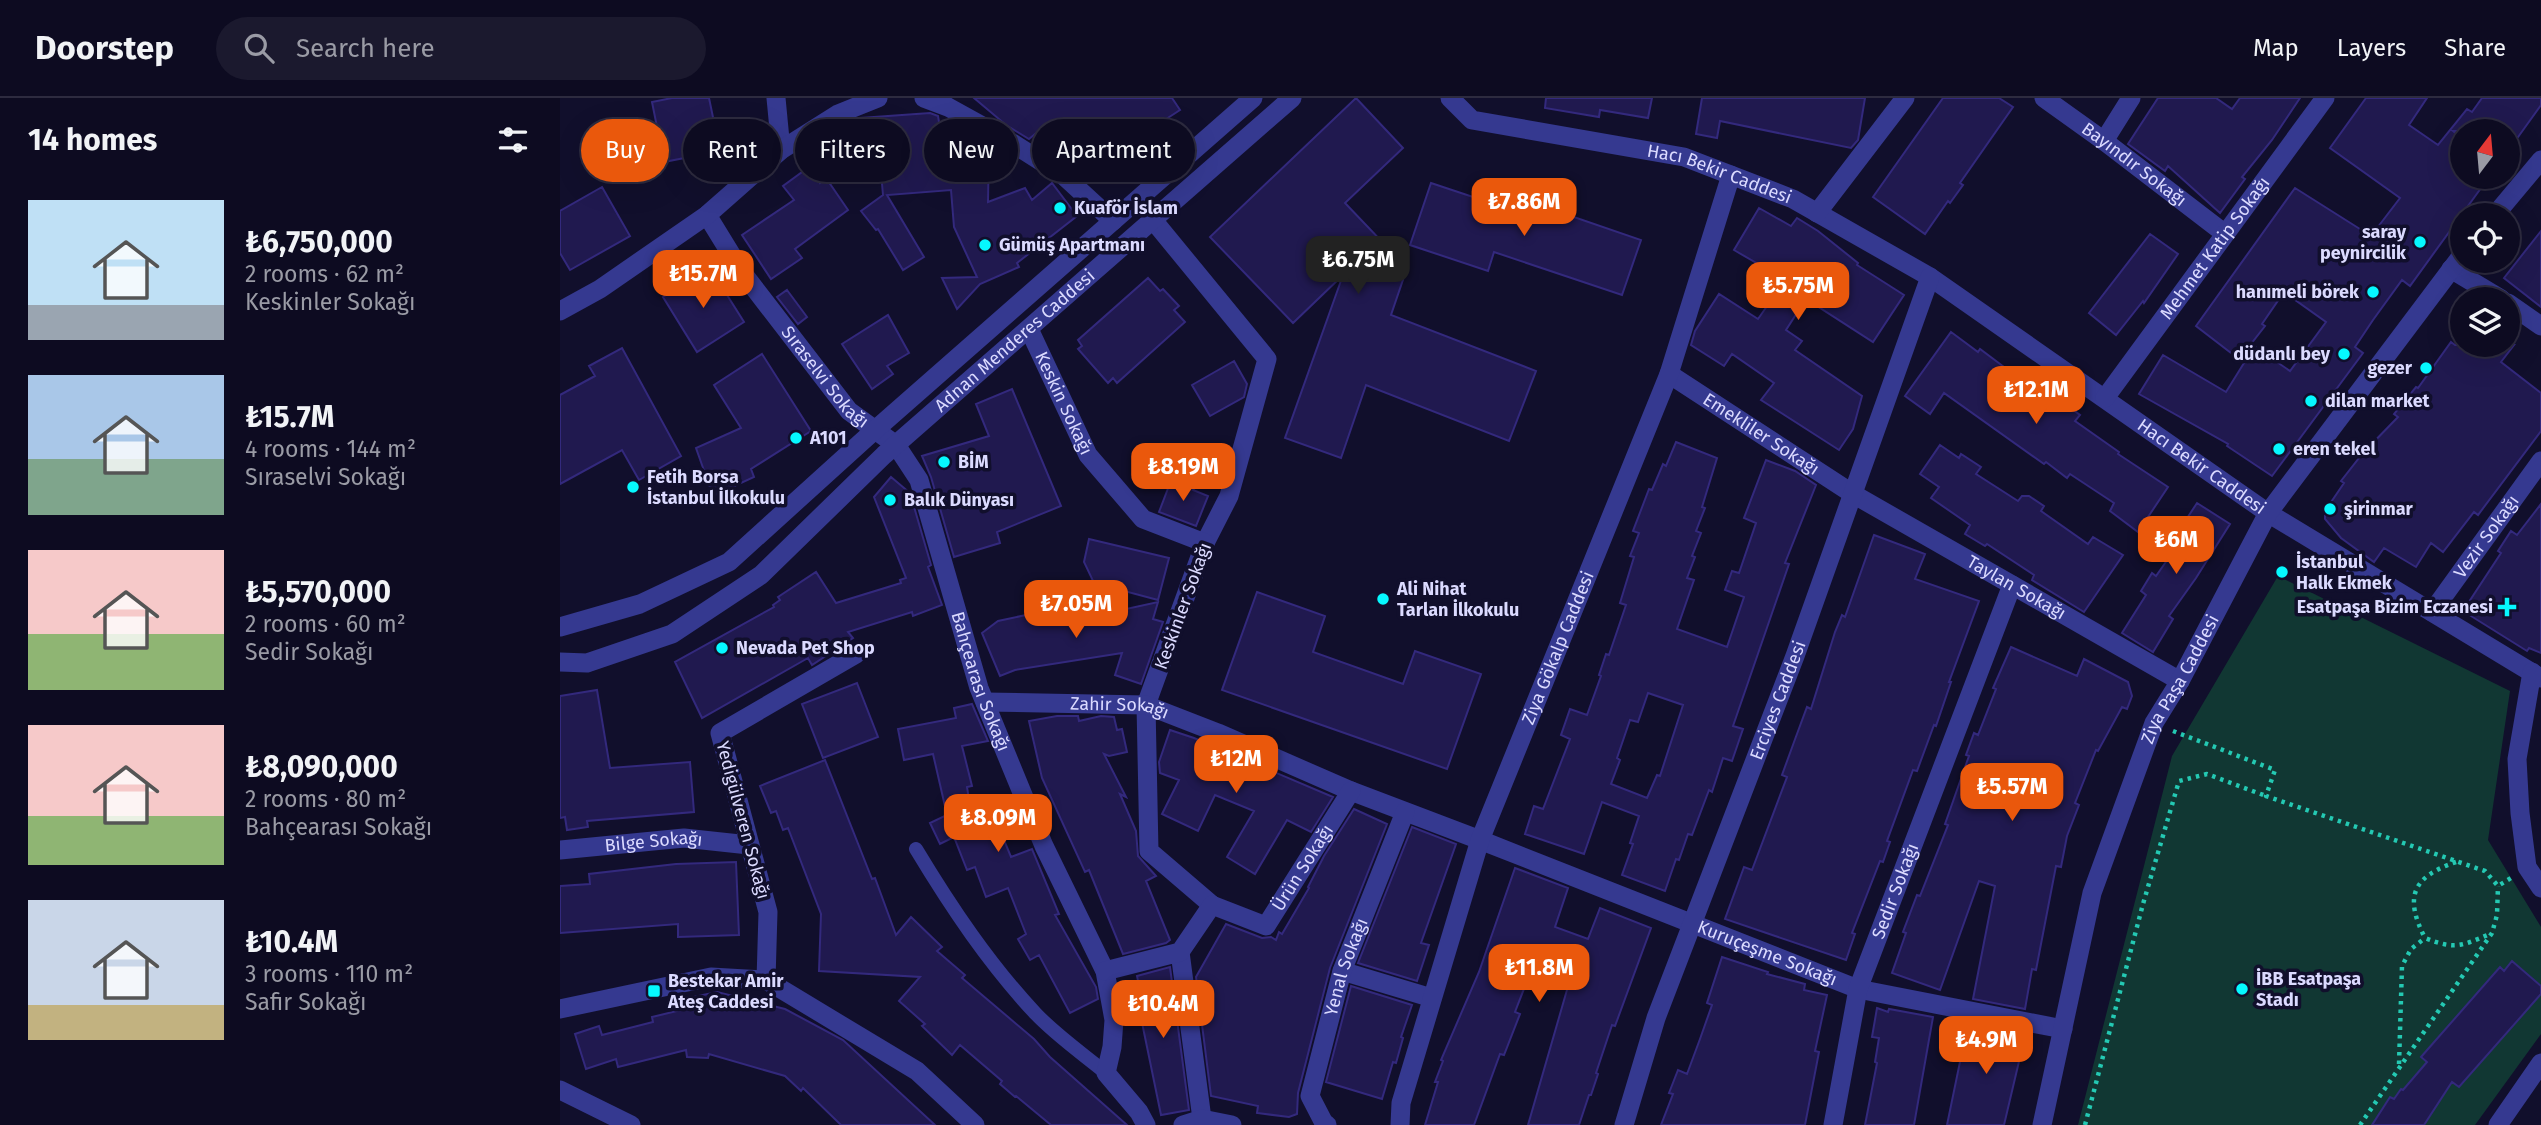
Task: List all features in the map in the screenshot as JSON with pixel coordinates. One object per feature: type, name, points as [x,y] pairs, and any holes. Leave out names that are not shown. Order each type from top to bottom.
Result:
[{"type":"street","points":[[776,98],[778,119]]},
{"type":"street","points":[[781,150],[838,106],[878,98]]},
{"type":"street","points":[[923,98],[948,107],[1006,139],[1064,176],[1113,221]]},
{"type":"street","name":"Adnan Menderes Caddesi","points":[[560,627],[640,604],[729,562],[876,429],[1253,98]]},
{"type":"street","name":"Adnan Menderes Caddesi","points":[[560,662],[587,663],[671,635],[761,575],[896,445],[1292,98]]},
{"type":"street","name":"Hacı Bekir Caddesi","points":[[1450,98],[1472,120],[1684,157],[1793,198],[1930,277],[2268,513],[2536,675],[2517,759],[2527,867],[2541,888]]},
{"type":"street","points":[[1817,212],[1905,98]]},
{"type":"street","name":"Bayındır Sokağı","points":[[2045,98],[2224,233]]},
{"type":"street","points":[[2105,141],[2131,98]]},
{"type":"street","name":"Mehmet Katip Sokağı","points":[[2105,398],[2325,98]]},
{"type":"street","points":[[2505,203],[2541,160]]},
{"type":"street","name":"Ziya Gökalp Caddesi","points":[[1400,1125],[1401,1103],[1480,840],[1669,374],[1731,175]]},
{"type":"street","points":[[560,311],[600,289],[707,215],[745,182]]},
{"type":"street","name":"Sıraselvi Sokağı","points":[[707,215],[742,272],[821,376],[849,411],[876,429]]},
{"type":"street","name":"Keskinler Sokağı","points":[[1146,705],[1205,543],[1229,496],[1267,359],[1153,220]]},
{"type":"street","name":"Ziya Paşa Caddesi","points":[[2042,1125],[2092,893],[2154,723],[2180,681],[2268,513],[2450,271]]},
{"type":"street","points":[[2470,273],[2487,287]]},
{"type":"street","name":"Erciyes Caddesi","points":[[1624,1125],[1656,1018],[1795,656],[1930,277]]},
{"type":"street","points":[[2520,311],[2541,326]]},
{"type":"street","name":"Keskin Sokağı","points":[[1029,329],[1088,455],[1143,519],[1205,543]]},
{"type":"street","name":"Emekliler Sokağı","points":[[1669,374],[1853,494]]},
{"type":"street","points":[[876,429],[896,445]]},
{"type":"street","name":"Bahçearası Sokağı","points":[[896,445],[919,480],[985,702],[1044,846],[1105,971],[1114,1020],[1106,1073]]},
{"type":"street","name":"Vezir Sokağı","points":[[2432,612],[2541,461]]},
{"type":"street","name":"Taylan Sokağı","points":[[1853,494],[2180,681]]},
{"type":"street","name":"Sedir Sokağı","points":[[1833,1125],[1858,989],[2012,584]]},
{"type":"street","name":"Yedigülveren Sokağı","points":[[766,980],[768,912],[720,733],[856,654]]},
{"type":"street","name":"Zahir Sokağı","points":[[985,702],[1146,705],[1351,791],[1480,840]]},
{"type":"street","points":[[1146,705],[1149,851],[1212,905],[1180,952],[1193,1122],[1232,1125]]},
{"type":"street","name":"Ürün Sokağı","points":[[1212,905],[1266,926],[1351,791]]},
{"type":"street","name":"Yenal Sokağı","points":[[1321,1124],[1310,1096],[1342,971],[1405,812]]},
{"type":"street","name":"Bilge Sokağı","points":[[560,850],[684,838],[749,845]]},
{"type":"street","name":"Kuruçeşme Sokağı","points":[[1480,840],[1858,989],[2063,1029]]},
{"type":"street","points":[[1105,971],[1180,952]]},
{"type":"street","points":[[1342,971],[1432,998]]},
{"type":"street","points":[[560,1009],[710,977],[766,980],[917,1071],[975,1125]]},
{"type":"street","points":[[2498,1125],[2541,1063]]},
{"type":"street","points":[[1106,1073],[1139,1112],[1146,1125]]},
{"type":"street","points":[[560,1090],[631,1125]]},
{"type":"lane","points":[[916,849],[948,902],[1038,1016],[1106,1073]]},
{"type":"path","points":[[2154,723],[2275,770],[2266,796]]},
{"type":"path","points":[[2085,1125],[2179,781],[2207,774],[2485,871],[2498,887],[2497,915],[2492,933],[2360,1125]]},
{"type":"path","points":[[2457,862],[2435,869],[2423,880],[2413,899],[2416,920],[2426,938],[2440,944],[2460,947],[2492,933]]},
{"type":"path","points":[[2498,887],[2527,867]]},
{"type":"path","points":[[2399,1066],[2402,966],[2411,949],[2426,938]]},
{"type":"green space","points":[[2278,576],[2510,691],[2488,840],[2541,927],[2541,1034],[2475,1125],[2078,1125],[2172,756]]},
{"type":"building","points":[[672,98],[709,98],[713,119],[683,119],[683,158],[669,161],[669,119],[655,119],[652,102]]},
{"type":"building","points":[[974,98],[1172,98],[1180,110],[1166,119],[1032,119],[1032,137],[1029,139],[1018,132],[1018,119],[999,119]]},
{"type":"building","points":[[1356,98],[1403,148],[1345,203],[1407,268],[1391,315],[1536,371],[1509,441],[1366,385],[1341,458],[1285,438],[1343,275],[1293,323],[1210,237]]},
{"type":"building","points":[[1546,98],[1652,98],[1648,118],[1600,110],[1599,117],[1545,108]]},
{"type":"building","points":[[1702,98],[1865,98],[1858,140],[1851,148],[1720,121],[1717,138],[1696,134]]},
{"type":"building","points":[[1943,98],[1999,98],[2013,107],[1960,183],[1963,185],[1925,234],[1873,197]]},
{"type":"building","points":[[2158,98],[2216,98],[2232,109],[2240,98],[2300,98],[2272,140],[2242,177],[2245,179],[2220,213],[2168,166],[2165,171],[2128,144]]},
{"type":"building","points":[[2366,98],[2427,98],[2409,125],[2438,145],[2450,130],[2450,189],[2480,189],[2470,203],[2450,203],[2450,231],[2410,286],[2402,280],[2355,347],[2363,353],[2272,476],[2227,446],[2228,444],[2139,394],[2163,355],[2226,392],[2244,363],[2196,326],[2295,188],[2371,236],[2400,198],[2330,148]],"holes":[[[2284,292],[2326,322],[2290,371],[2251,344],[2265,326],[2262,324]]]},
{"type":"building","points":[[2482,98],[2541,98],[2541,105],[2520,134],[2520,119],[2459,119],[2467,109],[2472,112]]},
{"type":"building","points":[[930,113],[938,116],[938,119],[924,119],[924,182],[988,182],[988,202],[1025,188],[1032,200],[1052,183],[1077,216],[1017,263],[1019,267],[980,284],[957,309],[942,278],[977,277],[954,227],[951,190],[887,195],[924,257],[903,270],[878,229],[876,230],[861,211],[883,195],[882,182],[910,182],[910,119],[858,119]]},
{"type":"building","points":[[795,177],[795,182],[829,182],[848,210],[795,249],[802,258],[771,279],[742,235],[794,200],[783,186]]},
{"type":"building","points":[[1431,183],[1497,205],[1501,192],[1641,240],[1622,295],[1494,252],[1488,271],[1410,245]]},
{"type":"building","points":[[602,187],[630,236],[570,270],[560,253],[560,211]]},
{"type":"building","points":[[1759,208],[1791,226],[1797,218],[1818,231],[1858,263],[1857,265],[1904,295],[1873,342],[1806,299],[1786,330],[1802,341],[1795,350],[1862,396],[1853,429],[1839,450],[1761,400],[1774,383],[1732,354],[1724,366],[1691,345],[1695,331],[1719,294],[1758,319],[1779,289],[1759,277],[1765,268],[1734,250]]},
{"type":"building","points":[[2541,231],[2541,307],[2520,291],[2520,287],[2515,287],[2504,278],[2508,273],[2520,273],[2520,258]]},
{"type":"building","points":[[2150,234],[2178,254],[2144,303],[2143,301],[2116,335],[2089,313]]},
{"type":"building","points":[[710,268],[744,322],[697,352],[663,297]]},
{"type":"building","points":[[1148,278],[1179,306],[1174,310],[1185,322],[1117,383],[1113,378],[1108,383],[1078,349],[1082,346],[1078,340]]},
{"type":"building","points":[[787,290],[807,317],[798,324],[777,297]]},
{"type":"building","points":[[888,315],[909,353],[887,366],[893,374],[872,389],[842,344]]},
{"type":"building","points":[[1951,332],[1978,352],[1980,349],[2020,379],[2025,374],[2080,415],[2075,421],[2168,487],[2138,532],[2110,511],[2114,503],[2070,474],[2067,478],[2046,462],[2044,464],[1944,393],[1930,414],[1905,396]]},
{"type":"building","points":[[2450,343],[2450,357],[2505,357],[2501,362],[2541,393],[2541,431],[2478,515],[2474,512],[2443,552],[2431,543],[2416,567],[2384,548],[2374,562],[2341,538],[2325,519],[2325,511],[2344,483],[2341,481],[2363,453],[2398,417],[2394,414],[2416,387],[2418,388]]},
{"type":"building","points":[[622,348],[681,456],[639,480],[622,450],[560,484],[560,395],[595,376],[589,366]]},
{"type":"building","points":[[762,354],[811,431],[751,469],[754,477],[713,496],[696,448],[741,428],[714,385]]},
{"type":"building","points":[[1234,361],[1247,384],[1244,397],[1210,416],[1192,385]]},
{"type":"building","points":[[1012,389],[1061,506],[997,532],[1000,543],[954,557],[931,477],[922,456],[989,436],[976,404]]},
{"type":"building","points":[[1676,442],[1717,458],[1702,507],[1705,508],[1696,531],[1701,533],[1692,556],[1695,557],[1687,578],[1694,580],[1677,629],[1727,647],[1744,597],[1725,590],[1732,571],[1739,573],[1756,523],[1744,518],[1766,460],[1795,471],[1816,485],[1785,563],[1789,564],[1733,726],[1743,729],[1732,761],[1723,758],[1712,792],[1709,790],[1692,835],[1688,834],[1679,860],[1676,859],[1665,891],[1622,875],[1639,816],[1602,802],[1584,854],[1525,834],[1534,806],[1543,809],[1570,739],[1561,735],[1570,709],[1587,715],[1606,654],[1609,655],[1626,605],[1620,603],[1634,557],[1630,556],[1639,533],[1633,531],[1649,489],[1652,490],[1663,464],[1666,466]],"holes":[[[1648,693],[1683,705],[1660,776],[1657,775],[1647,798],[1611,784],[1630,720],[1638,722]]]},
{"type":"building","points":[[1940,445],[1959,458],[1961,454],[1981,467],[1976,474],[2018,501],[2022,496],[2029,496],[2044,506],[2041,511],[2088,544],[2093,537],[2123,555],[2084,612],[2032,580],[2034,575],[1987,544],[1985,546],[1965,534],[1970,525],[1931,498],[1939,487],[1920,474]]},
{"type":"building","points":[[891,477],[910,493],[931,565],[928,567],[942,605],[913,616],[912,612],[848,632],[853,638],[812,665],[808,658],[702,718],[675,662],[774,607],[780,600],[778,597],[816,572],[836,603],[901,583],[900,580],[906,578],[874,497]]},
{"type":"building","points":[[1172,478],[1195,487],[1193,490],[1208,496],[1196,526],[1159,512]]},
{"type":"building","points":[[2197,503],[2230,524],[2169,616],[2173,619],[2153,652],[2122,633],[2146,595],[2141,591],[2152,573],[2156,576],[2170,556],[2165,552]]},
{"type":"building","points":[[2541,504],[2541,653],[2529,648],[2527,651],[2463,611],[2501,553],[2498,551],[2511,531],[2517,535]]},
{"type":"building","points":[[1874,535],[1925,554],[1915,579],[1979,601],[1936,726],[1934,725],[1917,771],[1913,770],[1887,841],[1890,842],[1883,862],[1880,861],[1852,933],[1855,934],[1846,960],[1725,919],[1744,867],[1752,870],[1787,777],[1782,775],[1794,742],[1807,707],[1811,709],[1835,632],[1842,615],[1845,617]]},
{"type":"building","points":[[1089,539],[1169,558],[1158,600],[1094,583],[1084,562]]},
{"type":"building","points":[[1257,592],[1325,616],[1313,652],[1403,684],[1415,651],[1481,674],[1447,769],[1222,690]]},
{"type":"building","points":[[1158,602],[1153,619],[1163,622],[1141,684],[1115,675],[1122,653],[1015,670],[1000,676],[982,633],[998,621],[1026,615],[1069,608],[1071,621]]},
{"type":"building","points":[[2011,647],[2077,676],[2084,659],[2128,682],[2132,696],[2127,709],[2122,707],[2098,751],[2096,750],[2075,803],[2079,805],[2067,836],[2061,867],[2056,866],[2036,970],[2032,969],[2025,1009],[1973,999],[1995,886],[1979,881],[1940,990],[1892,973],[1917,895],[1920,896],[1948,825],[1945,824],[1969,756],[1966,755],[1974,733],[1978,735],[1996,689],[1993,688]]},
{"type":"building","points":[[857,683],[878,737],[823,758],[802,704]]},
{"type":"building","points":[[597,690],[610,768],[690,762],[694,812],[587,821],[588,827],[567,830],[565,817],[560,818],[560,696]]},
{"type":"building","points":[[972,704],[988,741],[962,746],[972,786],[967,787],[974,832],[997,823],[1011,857],[1032,849],[1059,914],[1055,915],[1096,987],[1098,999],[1070,1013],[1039,955],[1030,960],[1018,939],[1026,934],[1008,888],[986,897],[975,867],[967,870],[954,837],[940,844],[930,823],[947,815],[933,754],[904,760],[898,729],[956,718],[954,708]]},
{"type":"building","points":[[1057,716],[1078,716],[1079,721],[1101,716],[1114,717],[1117,730],[1122,729],[1127,752],[1109,756],[1104,754],[1126,797],[1120,794],[1136,831],[1138,856],[1156,876],[1146,881],[1170,940],[1166,943],[1123,954],[1089,870],[1085,872],[1042,778],[1029,721]]},
{"type":"building","points":[[1170,730],[1333,797],[1311,832],[1287,820],[1255,874],[1227,857],[1254,811],[1215,795],[1198,831],[1162,814],[1179,780],[1160,773],[1159,762]]},
{"type":"building","points":[[825,760],[896,935],[911,917],[942,947],[937,951],[965,975],[962,978],[1034,1039],[1050,1057],[1127,1125],[1051,1125],[1000,1084],[1002,1081],[960,1045],[952,1055],[922,1026],[925,1024],[899,1001],[920,977],[819,971],[821,914],[788,828],[783,830],[776,811],[771,813],[760,786]]},
{"type":"building","points":[[1354,809],[1387,824],[1330,968],[1298,1093],[1297,1114],[1289,1117],[1257,1113],[1258,1106],[1211,1096],[1196,977],[1226,924],[1262,938],[1271,937],[1276,940],[1279,932],[1282,934],[1324,856]]},
{"type":"building","points":[[1412,827],[1456,844],[1421,943],[1429,945],[1417,981],[1358,963]]},
{"type":"building","points":[[736,862],[739,935],[678,937],[678,924],[560,933],[560,886],[590,884],[589,874],[676,864]]},
{"type":"building","points":[[1515,868],[1568,888],[1555,927],[1588,939],[1600,908],[1651,928],[1615,1026],[1612,1025],[1579,1125],[1528,1125],[1571,976],[1534,963],[1515,1012],[1520,1014],[1504,1055],[1500,1054],[1474,1125],[1425,1125],[1438,1082],[1435,1082],[1443,1061],[1441,1060],[1479,972]]},
{"type":"building","points":[[1722,957],[1768,972],[1767,974],[1805,984],[1804,990],[1827,995],[1815,1051],[1819,1052],[1805,1125],[1661,1125],[1673,1094],[1669,1093],[1678,1070],[1687,1074],[1700,1039],[1712,1005],[1707,1003]]},
{"type":"building","points":[[2512,961],[2541,986],[2541,994],[2459,1087],[2452,1082],[2424,1125],[2372,1125],[2390,1097],[2394,1099],[2427,1062],[2421,1057],[2500,967],[2504,971]]},
{"type":"building","points":[[1170,967],[1189,1110],[1161,1115],[1139,1008],[1139,1000],[1142,1000],[1137,976]]},
{"type":"building","points":[[1351,986],[1412,1005],[1396,1063],[1393,1062],[1382,1099],[1326,1082]]},
{"type":"building","points":[[717,992],[785,1009],[843,1040],[935,1125],[841,1125],[803,1088],[801,1091],[785,1076],[709,1054],[708,1058],[687,1057],[686,1050],[618,1067],[616,1059],[586,1069],[575,1034],[599,1026],[602,1035],[653,1022],[652,1017],[681,1010],[679,1000]]},
{"type":"building","points":[[1877,1008],[1888,1012],[1889,1009],[1933,1017],[1914,1125],[1865,1125],[1877,1063],[1879,1038],[1872,1037]]},
{"type":"building","points":[[1968,1023],[2025,1036],[2004,1125],[1947,1125]]},
{"type":"place","name":"Kuaför İslam","points":[[1060,208]]},
{"type":"place","name":"saray peynircilik","points":[[2420,242]]},
{"type":"place","name":"Gümüş Apartmanı","points":[[985,245]]},
{"type":"place","name":"hanımeli börek","points":[[2373,292]]},
{"type":"place","name":"düdanlı bey","points":[[2344,354]]},
{"type":"place","name":"gezer","points":[[2426,368]]},
{"type":"place","name":"dilan market","points":[[2311,401]]},
{"type":"place","name":"A101","points":[[796,438]]},
{"type":"place","name":"eren tekel","points":[[2279,449]]},
{"type":"place","name":"BİM","points":[[944,462]]},
{"type":"place","name":"Fetih Borsa İstanbul İlkokulu","points":[[633,487]]},
{"type":"place","name":"Balık Dünyası","points":[[890,500]]},
{"type":"place","name":"şirinmar","points":[[2330,509]]},
{"type":"place","name":"İstanbul Halk Ekmek","points":[[2282,572]]},
{"type":"place","name":"Ali Nihat Tarlan İlkokulu","points":[[1383,599]]},
{"type":"place","name":"Esatpaşa Bizim Eczanesi","points":[[2507,607]]},
{"type":"place","name":"Nevada Pet Shop","points":[[722,648]]},
{"type":"place","name":"İBB Esatpaşa Stadı","points":[[2242,989]]},
{"type":"place","name":"Bestekar Amir Ateş Caddesi","points":[[654,991]]}]
